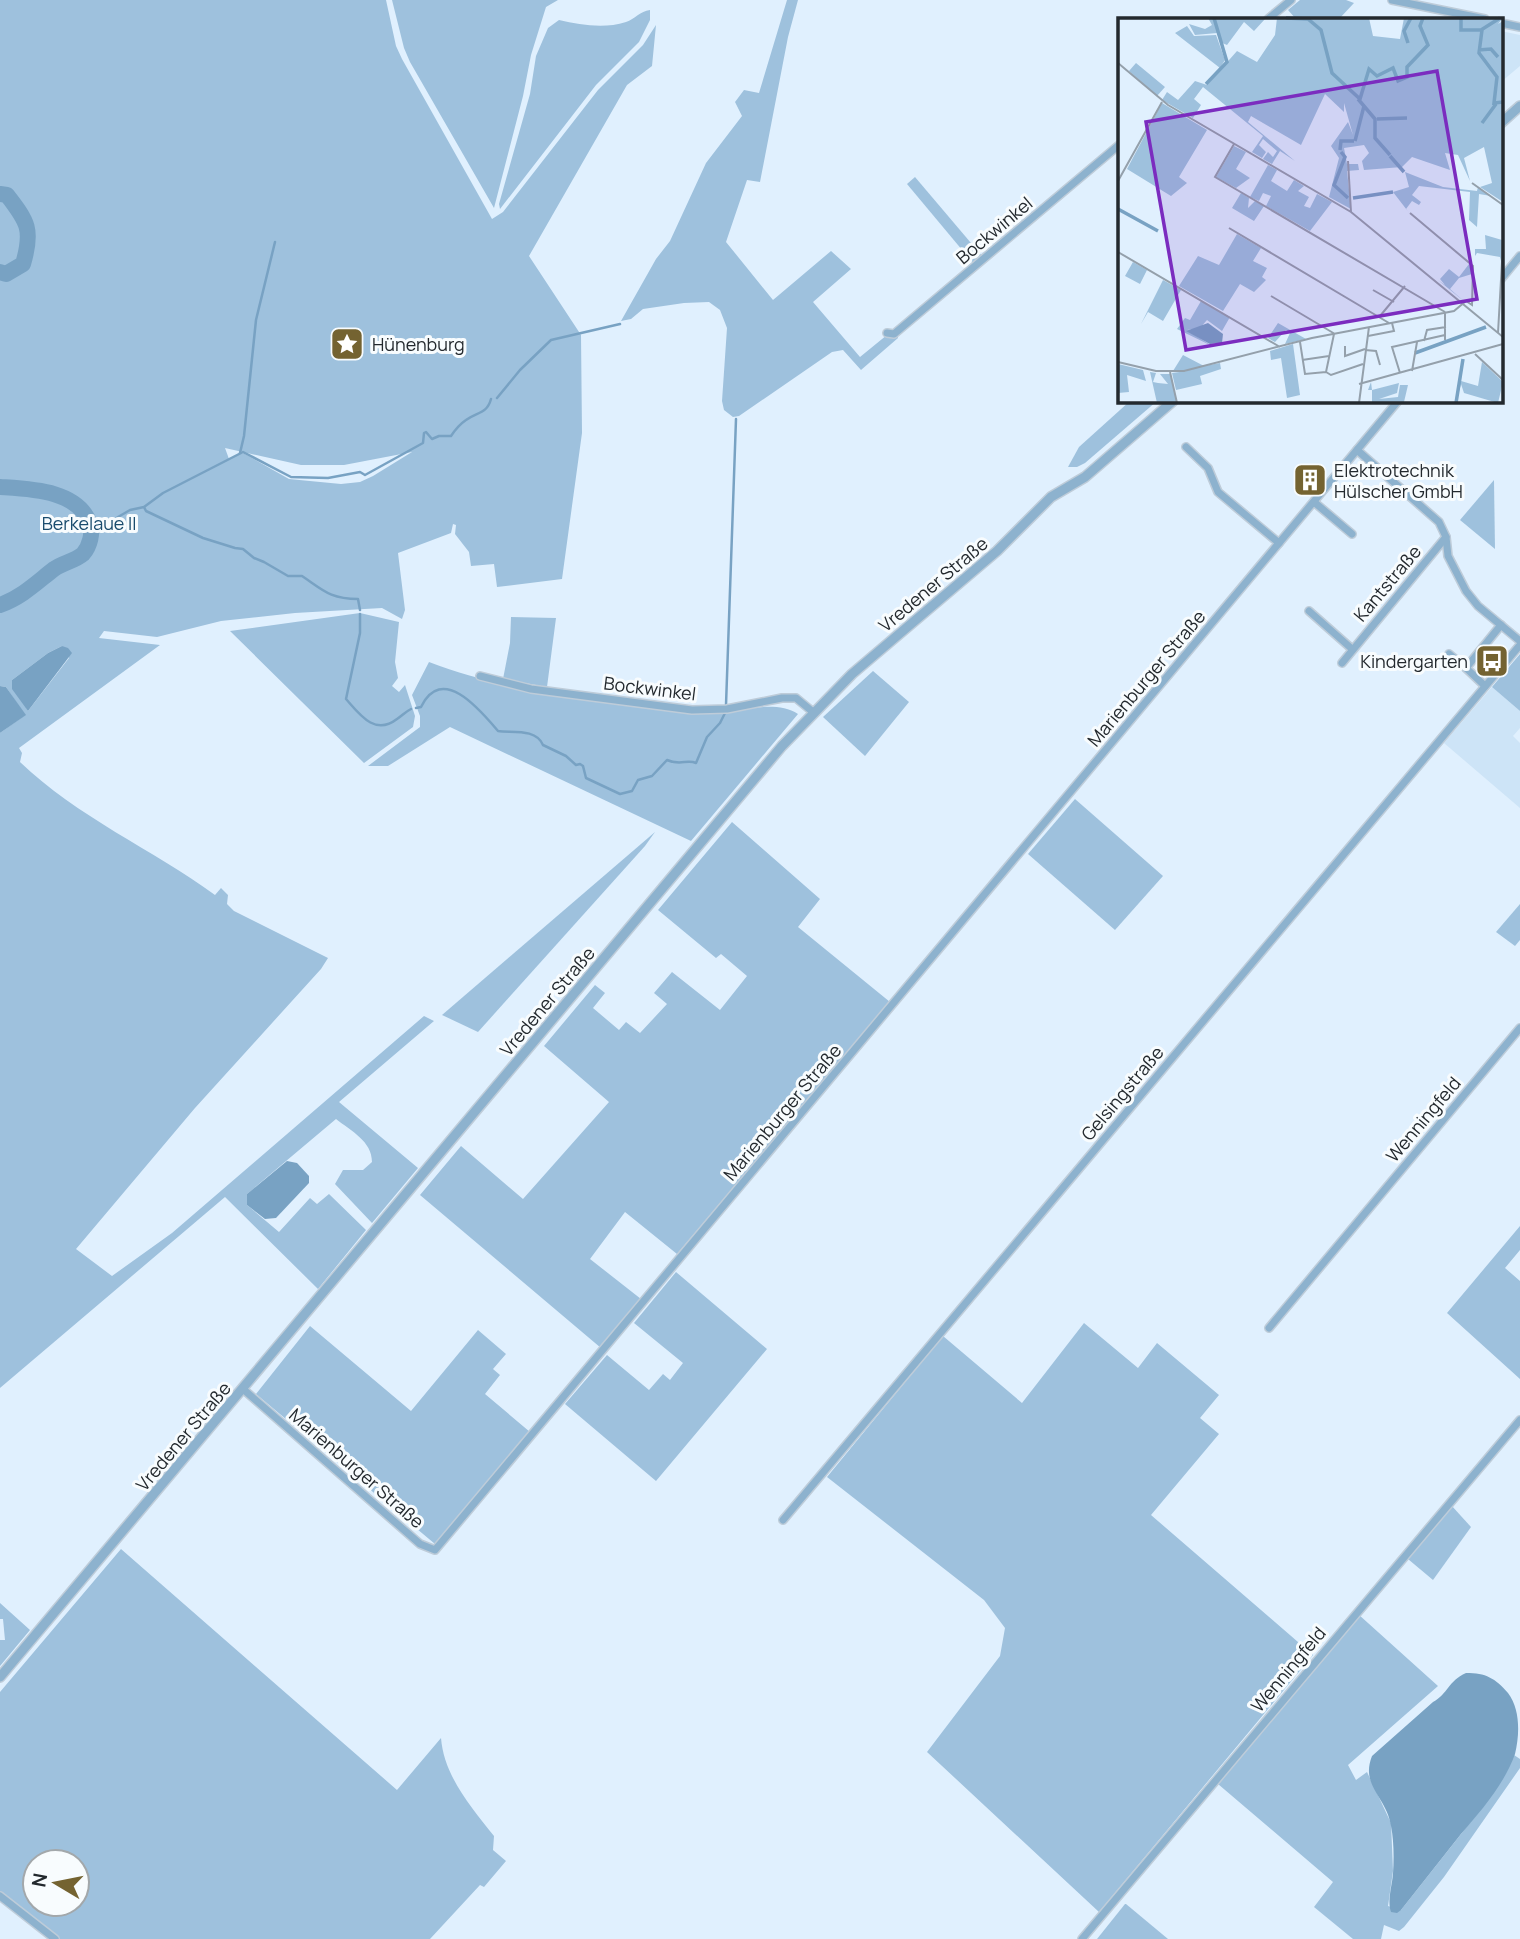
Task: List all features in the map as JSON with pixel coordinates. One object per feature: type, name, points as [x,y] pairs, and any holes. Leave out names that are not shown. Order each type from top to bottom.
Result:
[{"type":"street","points":[[1269,18],[1290,0]]},
{"type":"street","points":[[1392,0],[1480,18]]},
{"type":"street","points":[[1502,23],[1520,27]]},
{"type":"street","points":[[1502,121],[1520,106]]},
{"type":"street","name":"Bockwinkel","points":[[887,334],[894,334],[1118,146]]},
{"type":"street","points":[[1502,278],[1520,256]]},
{"type":"street","name":"Vredener Straße","points":[[0,1677],[813,712],[852,674],[997,551],[1051,497],[1085,477],[1172,402]]},
{"type":"street","name":"Marienburger Straße","points":[[243,1389],[421,1544],[435,1550],[1397,402]]},
{"type":"street","points":[[1186,447],[1208,468],[1218,492],[1279,543]]},
{"type":"street","points":[[1357,450],[1439,522],[1446,537],[1448,556],[1466,591],[1478,606],[1520,643]]},
{"type":"street","points":[[1314,502],[1352,534]]},
{"type":"street","name":"Kantstraße","points":[[1342,663],[1446,537]]},
{"type":"street","points":[[1309,611],[1352,649]]},
{"type":"street","points":[[1466,668],[1501,625]]},
{"type":"street","name":"Gelsingstraße","points":[[783,1520],[1520,643]]},
{"type":"street","points":[[1449,654],[1485,686]]},
{"type":"street","name":"Bockwinkel","points":[[480,676],[531,689],[692,710],[727,709],[782,698],[796,698],[813,712]]},
{"type":"street","name":"Wenningfeld","points":[[1269,1328],[1520,1028]]},
{"type":"street","name":"Wenningfeld","points":[[1082,1939],[1520,1420]]},
{"type":"street","points":[[0,1896],[55,1939]]},
{"type":"shaded area","points":[[1502,31],[1520,35],[1520,66],[1502,81]]},
{"type":"shaded area","points":[[62,646],[72,653],[28,711],[12,689],[12,680]]},
{"type":"shaded area","points":[[0,686],[6,687],[26,715],[0,733]]},
{"type":"shaded area","points":[[1492,687],[1520,711],[1520,728],[1513,736],[1520,743],[1520,808],[1444,743]]},
{"type":"shaded area","points":[[287,1161],[297,1163],[309,1176],[309,1183],[276,1218],[265,1219],[247,1205],[247,1194]]},
{"type":"shaded area","points":[[1466,1673],[1490,1677],[1512,1699],[1518,1722],[1515,1754],[1505,1776],[1484,1806],[1401,1910],[1397,1913],[1391,1912],[1389,1903],[1393,1838],[1389,1816],[1369,1776],[1372,1756]]},
{"type":"green space","name":"Berkelaue II","points":[[0,0],[386,0],[396,46],[402,59],[492,219],[503,212],[598,90],[643,45],[656,25],[652,66],[627,85],[529,256],[581,335],[582,433],[562,579],[497,587],[494,564],[471,566],[469,552],[455,534],[456,525],[453,524],[451,533],[398,553],[405,610],[402,619],[382,608],[221,621],[157,637],[104,631],[99,638],[160,645],[19,748],[22,753],[20,762],[66,800],[215,895],[221,888],[228,895],[227,904],[234,911],[328,958],[195,1108],[76,1249],[112,1276],[172,1233],[424,1016],[434,1021],[339,1102],[418,1168],[372,1223],[335,1184],[343,1170],[363,1170],[372,1162],[365,1142],[336,1119],[247,1194],[247,1205],[279,1232],[310,1198],[317,1204],[329,1194],[366,1230],[318,1289],[225,1197],[0,1388],[0,733],[25,715],[6,687],[0,686]],"holes":[[[225,448],[301,465],[344,465],[412,452],[360,482],[341,484],[289,479],[243,453],[229,459]],[[62,646],[69,658],[28,711],[12,680]]]},
{"type":"green space","points":[[392,0],[558,0],[546,7],[531,55],[494,208],[410,62]]},
{"type":"green space","points":[[787,0],[798,0],[788,37],[760,182],[747,180],[726,242],[773,300],[831,251],[851,269],[813,302],[860,357],[898,326],[898,338],[861,370],[843,350],[832,352],[739,416],[733,417],[724,410],[722,401],[727,328],[720,310],[709,302],[684,303],[643,309],[631,319],[621,321],[656,259],[670,241],[706,163],[742,116],[735,102],[744,90],[759,93]]},
{"type":"green space","points":[[1300,0],[1346,0],[1354,3],[1340,18],[1295,18],[1288,10]]},
{"type":"green space","points":[[650,10],[650,20],[639,42],[596,85],[500,209],[499,204],[530,94],[536,56],[548,28],[559,20],[593,26],[618,24]]},
{"type":"green space","points":[[915,177],[982,256],[973,263],[907,184]]},
{"type":"green space","points":[[1129,402],[1156,402],[1085,463],[1068,467],[1079,447]]},
{"type":"green space","points":[[1494,480],[1495,549],[1460,520]]},
{"type":"green space","points":[[360,613],[399,622],[395,662],[398,678],[392,686],[399,692],[405,685],[415,716],[413,727],[364,763],[230,631]]},
{"type":"green space","points":[[511,617],[556,618],[547,687],[503,679],[510,643]]},
{"type":"green space","points":[[1520,654],[1520,711],[1492,687]]},
{"type":"green space","points":[[429,662],[491,681],[596,701],[699,712],[779,707],[798,714],[691,841],[450,727],[388,766],[368,766],[420,727],[420,716],[412,695]]},
{"type":"green space","points":[[873,671],[909,702],[865,756],[823,717]]},
{"type":"green space","points":[[1075,799],[1163,876],[1115,930],[1028,854]]},
{"type":"green space","points":[[732,822],[820,899],[798,927],[890,1002],[677,1254],[625,1212],[590,1259],[641,1299],[601,1348],[420,1195],[461,1146],[523,1199],[609,1102],[544,1046],[595,985],[605,993],[593,1008],[619,1030],[626,1022],[640,1033],[667,1004],[654,993],[672,972],[720,1010],[747,976],[721,954],[716,958],[658,910]]},
{"type":"green space","points":[[655,832],[478,1032],[442,1015]]},
{"type":"green space","points":[[1520,904],[1520,940],[1515,946],[1496,932]]},
{"type":"green space","points":[[1520,1226],[1520,1250],[1505,1268],[1520,1281],[1520,1379],[1447,1313]]},
{"type":"green space","points":[[676,1272],[767,1349],[656,1481],[565,1404],[607,1355],[649,1390],[663,1374],[670,1380],[683,1363],[634,1323]]},
{"type":"green space","points":[[1084,1323],[1138,1368],[1157,1343],[1219,1395],[1200,1418],[1219,1434],[1151,1515],[1313,1655],[1099,1912],[927,1752],[1000,1656],[1005,1628],[984,1600],[827,1477],[943,1336],[1022,1403]]},
{"type":"green space","points":[[310,1326],[411,1411],[478,1330],[506,1354],[493,1369],[500,1375],[485,1394],[530,1432],[435,1544],[256,1394]]},
{"type":"green space","points":[[1451,1505],[1471,1527],[1433,1580],[1408,1559]]},
{"type":"green space","points":[[121,1549],[397,1790],[441,1738],[443,1752],[453,1778],[494,1836],[493,1850],[506,1861],[484,1887],[480,1885],[430,1939],[60,1939],[33,1918],[91,1918],[91,1848],[21,1848],[21,1908],[0,1892],[0,1692]]},
{"type":"green space","points":[[0,1603],[30,1630],[0,1666],[0,1640],[5,1640],[3,1619],[0,1619]]},
{"type":"green space","points":[[1358,1614],[1438,1686],[1348,1765],[1356,1780],[1367,1772],[1391,1823],[1393,1871],[1388,1906],[1401,1910],[1488,1800],[1514,1755],[1520,1759],[1520,1768],[1444,1877],[1399,1931],[1384,1925],[1381,1939],[1353,1939],[1314,1907],[1333,1882],[1218,1784]]},
{"type":"green space","points":[[1126,1904],[1168,1939],[1097,1939]]},
{"type":"waterway","points":[[0,194],[7,195],[20,212],[28,234],[23,264],[6,274],[0,272]]},
{"type":"waterway","points":[[240,453],[256,320],[275,242]]},
{"type":"waterway","points":[[497,398],[520,370],[551,340],[620,324]]},
{"type":"waterway","points":[[90,539],[130,510],[144,507],[163,493],[243,452],[291,477],[328,478],[360,472],[365,475],[423,443],[426,432],[432,439],[451,436],[470,417],[484,410],[491,399]]},
{"type":"waterway","points":[[726,705],[736,419]]},
{"type":"waterway","points":[[0,487],[39,491],[64,498],[84,513],[91,531],[83,554],[57,567],[22,594],[0,605]]},
{"type":"waterway","points":[[144,507],[146,511],[203,538],[243,549],[288,576],[302,576],[334,595],[358,599],[360,610]]},
{"type":"waterway","points":[[360,614],[360,633],[346,699],[362,717],[375,724],[389,724],[411,709]]},
{"type":"waterway","points":[[416,708],[421,707],[430,695],[440,689],[450,690],[472,703],[498,731],[523,732],[535,736],[543,745],[566,756],[576,765],[583,766],[586,778],[620,794],[632,791],[638,780],[652,776],[667,760],[696,763],[707,737],[720,723],[726,711]]},
{"type":"place","name":"Hünenburg","points":[[347,344]]},
{"type":"place","name":"Elektrotechnik Hülscher GmbH","points":[[1310,480]]},
{"type":"place","name":"Kindergarten","points":[[1492,661]]}]
